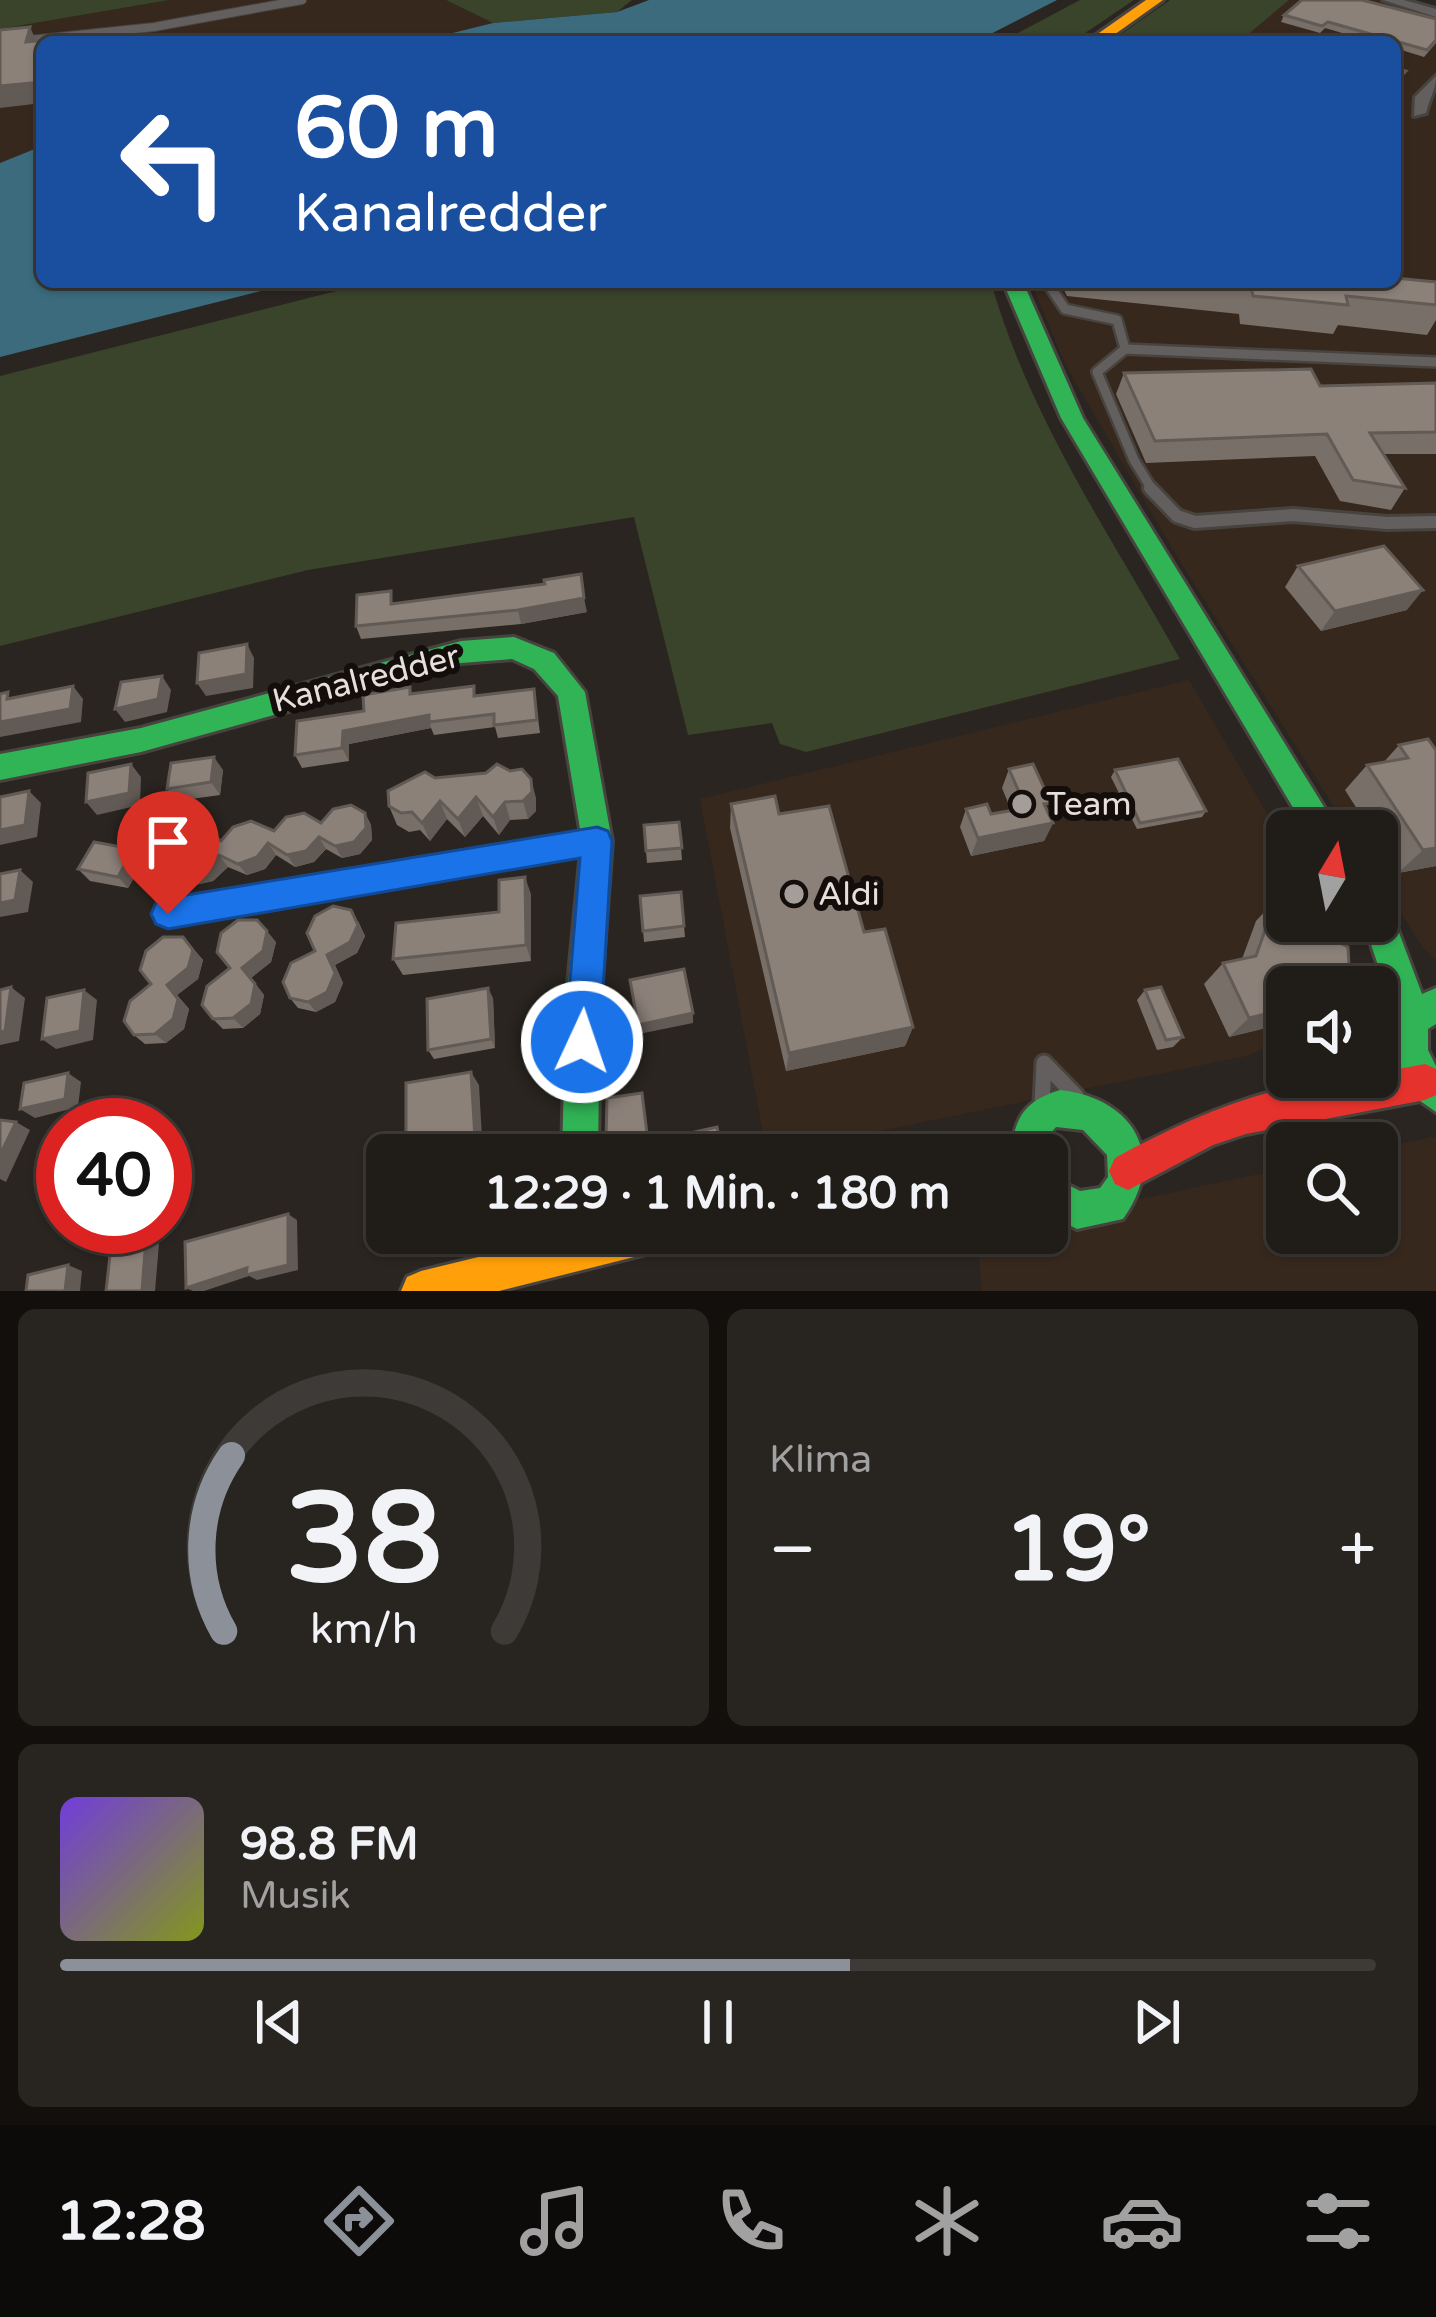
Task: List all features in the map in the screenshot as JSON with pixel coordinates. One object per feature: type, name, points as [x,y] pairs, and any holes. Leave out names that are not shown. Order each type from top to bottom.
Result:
[{"type":"street","points":[[1103,36],[1156,0]]},
{"type":"street","points":[[1390,0],[1436,13]]},
{"type":"street","points":[[1418,113],[1421,97],[1436,80]]},
{"type":"street","points":[[1015,288],[1072,418],[1311,810]]},
{"type":"street","name":"Kanalredder","points":[[0,766],[141,740],[460,652],[514,648],[544,661],[571,692],[597,841],[583,1005],[580,1134]]},
{"type":"street","points":[[168,914],[597,841]]},
{"type":"street","points":[[1398,941],[1420,967]]},
{"type":"street","points":[[1390,942],[1425,1011],[1408,1046],[1398,1054]]},
{"type":"street","points":[[1398,1091],[1431,1088],[1408,1046]]},
{"type":"street","points":[[1128,1172],[1205,1129],[1329,1098]]},
{"type":"street","points":[[1031,1134],[1043,1114],[1057,1108],[1098,1118],[1205,1129]]},
{"type":"street","points":[[1068,1207],[1097,1211],[1120,1197],[1128,1172],[1125,1152],[1098,1118]]},
{"type":"street","points":[[421,1291],[540,1254]]},
{"type":"lane","points":[[68,36],[302,0]]},
{"type":"lane","points":[[0,44],[36,40]]},
{"type":"lane","points":[[1048,288],[1051,299],[1064,312],[1117,320],[1125,349]]},
{"type":"lane","points":[[1436,362],[1125,349],[1097,372],[1138,470],[1164,506],[1190,522],[1304,514],[1410,526],[1436,522]]},
{"type":"lane","points":[[1043,1114],[1040,1075],[1044,1063],[1098,1118]]},
{"type":"shaded area","points":[[169,0],[446,0],[493,23],[440,36],[36,36],[36,148],[0,163],[0,29]]},
{"type":"shaded area","points":[[1289,0],[1405,0],[1436,9],[1436,960],[1398,908],[1398,810],[1336,810],[1178,558],[1066,366],[1034,288],[1401,288],[1401,36],[1246,36]]},
{"type":"shaded area","points":[[1189,680],[1266,812],[1266,942],[1331,942],[1335,966],[1266,966],[1266,1048],[1246,1056],[865,1134],[763,1134],[700,799]]},
{"type":"shaded area","points":[[1436,1139],[1436,1291],[981,1291],[979,1254],[1068,1254],[1068,1215],[1266,1172],[1266,1254],[1398,1254],[1398,1144]]},
{"type":"green space","points":[[0,0],[169,0],[0,29]]},
{"type":"green space","points":[[446,0],[632,0],[617,12],[493,23]]},
{"type":"green space","points":[[1080,0],[1134,0],[1081,36],[1012,36]]},
{"type":"green space","points":[[1170,0],[1289,0],[1246,36],[1119,36]]},
{"type":"green space","points":[[348,288],[993,288],[1050,429],[1180,659],[806,752],[780,744],[772,723],[688,735],[634,517],[308,570],[0,646],[0,376]]},
{"type":"water","points":[[649,0],[1057,0],[987,36],[440,36],[493,23],[617,12]]},
{"type":"water","points":[[36,148],[36,288],[273,288],[0,357],[0,163]]},
{"type":"building","points":[[1302,0],[1362,0],[1436,19],[1436,40],[1427,50],[1401,43],[1401,36],[1378,36],[1284,15]]},
{"type":"building","points":[[30,27],[26,42],[36,41],[36,83],[0,86],[0,30]]},
{"type":"building","points":[[1401,279],[1436,282],[1436,305],[1346,296],[1348,305],[1253,296],[1251,288],[1401,288]]},
{"type":"building","points":[[1311,369],[1320,386],[1436,383],[1436,432],[1370,433],[1405,488],[1353,480],[1327,434],[1155,441],[1124,373]]},
{"type":"building","points":[[1384,546],[1423,590],[1335,611],[1298,566]]},
{"type":"building","points":[[581,574],[584,598],[518,610],[356,626],[357,595],[391,591],[391,604],[545,584],[544,580]]},
{"type":"building","points":[[247,644],[246,674],[197,683],[199,653]]},
{"type":"building","points":[[162,676],[158,699],[115,709],[121,682]]},
{"type":"building","points":[[73,686],[70,709],[0,722],[0,694],[8,692],[7,699]]},
{"type":"building","points":[[474,686],[474,696],[534,689],[537,720],[494,725],[494,714],[429,722],[429,715],[343,731],[342,748],[295,755],[297,721],[364,711],[363,695],[410,687],[410,694]]},
{"type":"building","points":[[1428,739],[1436,750],[1436,848],[1423,850],[1367,765],[1408,758],[1399,745]]},
{"type":"building","points":[[214,757],[211,782],[167,789],[171,763]]},
{"type":"building","points":[[1178,759],[1206,811],[1140,823],[1115,770]]},
{"type":"building","points":[[131,764],[129,793],[86,802],[88,773]]},
{"type":"building","points":[[497,764],[510,771],[522,769],[531,779],[532,792],[523,801],[505,802],[493,817],[476,797],[458,819],[440,801],[422,823],[412,812],[401,813],[389,806],[388,791],[425,772],[435,778],[486,773]]},
{"type":"building","points":[[1033,764],[1051,803],[1044,804],[1053,823],[978,838],[966,809],[987,804],[991,814],[1026,808],[1009,769]]},
{"type":"building","points":[[29,791],[25,825],[0,830],[0,797]]},
{"type":"building","name":"Aldi","points":[[775,796],[779,814],[829,806],[864,932],[885,929],[913,1027],[789,1053],[731,804]]},
{"type":"building","points":[[351,805],[365,813],[366,828],[354,842],[335,846],[319,837],[306,851],[287,855],[268,843],[257,857],[238,864],[219,855],[204,870],[185,873],[172,864],[174,848],[188,835],[207,831],[221,841],[233,827],[251,821],[274,831],[286,817],[304,813],[321,823],[333,809]]},
{"type":"building","points":[[679,822],[682,848],[646,851],[644,825]]},
{"type":"building","points":[[94,842],[133,849],[118,877],[78,869]]},
{"type":"building","points":[[20,870],[15,900],[0,903],[0,874]]},
{"type":"building","points":[[525,877],[526,945],[393,959],[396,923],[499,912],[499,880]]},
{"type":"building","points":[[681,892],[684,926],[643,931],[640,896]]},
{"type":"building","points":[[333,906],[351,910],[358,925],[350,942],[327,955],[335,973],[327,992],[308,1002],[290,998],[283,982],[291,963],[315,951],[307,933],[315,916]]},
{"type":"building","points":[[238,920],[257,920],[267,931],[263,951],[242,968],[255,984],[251,1004],[233,1018],[213,1019],[202,1005],[207,986],[230,968],[217,952],[221,933]]},
{"type":"building","points":[[1266,928],[1266,942],[1340,942],[1348,947],[1349,966],[1266,966],[1266,1014],[1249,1018],[1223,963],[1256,956]]},
{"type":"building","points":[[163,937],[183,937],[193,950],[188,968],[167,985],[178,999],[173,1019],[155,1034],[134,1035],[124,1021],[130,1001],[151,984],[140,970],[146,951]]},
{"type":"building","points":[[684,969],[693,1013],[638,1025],[630,980]]},
{"type":"building","points":[[11,987],[5,1031],[0,1032],[0,990]]},
{"type":"building","points":[[1161,987],[1183,1037],[1166,1040],[1145,990]]},
{"type":"building","points":[[488,988],[491,1039],[428,1050],[427,999]]},
{"type":"building","points":[[84,990],[80,1031],[42,1039],[47,998]]},
{"type":"building","points":[[471,1072],[475,1134],[406,1134],[406,1083]]},
{"type":"building","points":[[68,1073],[65,1098],[36,1098],[36,1105],[20,1109],[24,1083]]},
{"type":"building","points":[[642,1093],[647,1134],[606,1134],[607,1098]]},
{"type":"building","points":[[0,1120],[16,1122],[0,1155]]},
{"type":"building","points":[[717,1127],[718,1134],[686,1134]]},
{"type":"building","points":[[288,1214],[288,1265],[246,1275],[247,1268],[186,1288],[185,1254],[192,1254],[192,1240]]},
{"type":"building","points":[[110,1254],[145,1254],[142,1291],[106,1291]]},
{"type":"building","points":[[68,1265],[65,1291],[26,1291],[28,1275]]},
{"type":"traffic: fast","points":[[1016,288],[1072,418],[1311,810]]},
{"type":"traffic: fast","points":[[0,767],[141,740],[461,652],[514,648],[544,661],[571,692],[597,841],[583,1005],[580,1134]]},
{"type":"traffic: fast","points":[[1387,942],[1413,1018]]},
{"type":"traffic: fast","points":[[1436,1005],[1413,1018],[1409,1040],[1417,1068],[1436,1094]]},
{"type":"traffic: fast","points":[[1031,1134],[1045,1113],[1060,1108],[1078,1110],[1095,1117],[1122,1145],[1128,1163],[1126,1181],[1110,1206],[1077,1210],[1068,1205]]},
{"type":"traffic: slow","points":[[1103,36],[1156,0]]},
{"type":"traffic: slow","points":[[421,1291],[570,1254]]},
{"type":"traffic: jam","points":[[1128,1171],[1205,1129],[1246,1116],[1425,1082]]},
{"type":"place","name":"Team","points":[[1022,804]]},
{"type":"place","name":"Aldi","points":[[794,894]]},
{"type":"route","points":[[168,914],[597,841],[582,1042]]}]
